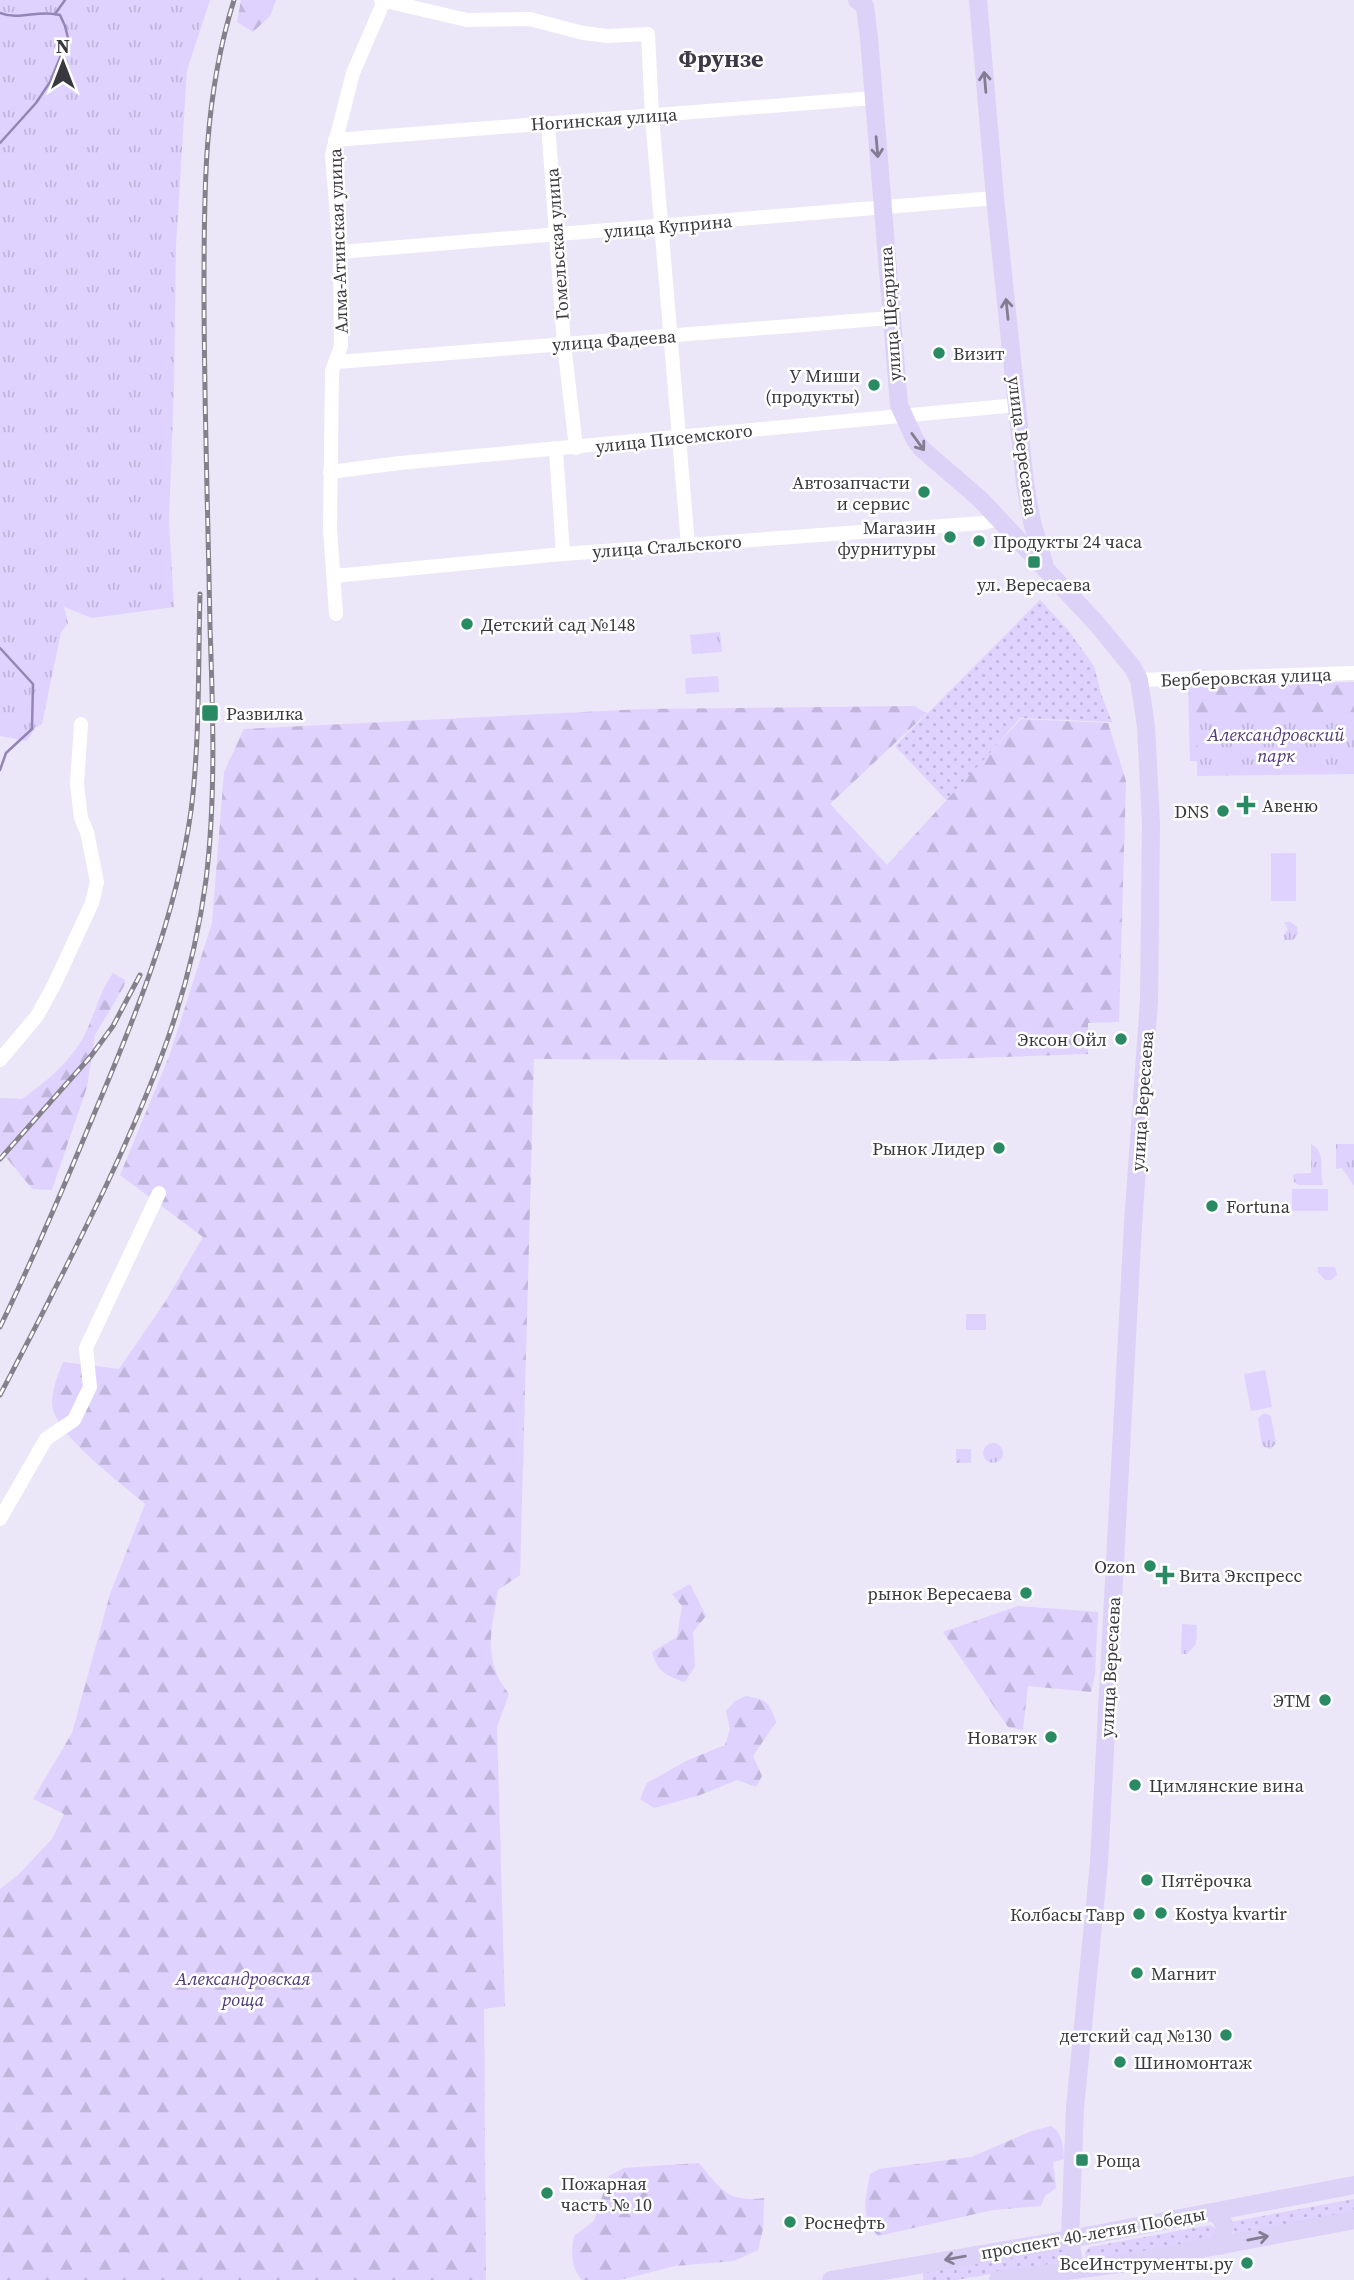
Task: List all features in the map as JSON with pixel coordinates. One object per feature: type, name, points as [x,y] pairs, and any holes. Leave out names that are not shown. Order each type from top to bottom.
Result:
[{"type":"main road","name":"улица Вересаева","points":[[978,0],[995,198],[1029,505],[1046,569],[1097,624],[1133,668],[1139,680],[1146,726],[1151,824],[1149,1001],[1133,1224],[1100,1854],[1075,2108],[1070,2239],[1075,2270]]},
{"type":"main road","name":"улица Щедрина","points":[[862,2],[873,98],[896,390],[903,415],[922,449],[980,499],[1046,569]]},
{"type":"main road","points":[[999,519],[1029,505]]},
{"type":"main road","name":"проспект 40-летия Победы","points":[[831,2280],[920,2272],[1070,2239],[1354,2185]]},
{"type":"main road","points":[[1213,2212],[1221,2218],[1225,2227],[1220,2246]]},
{"type":"main road","name":"проспект 40-летия Победы","points":[[998,2280],[1220,2246],[1354,2220]]},
{"type":"street","points":[[383,0],[467,20],[530,19],[583,33],[607,36],[648,34],[652,116],[688,545]]},
{"type":"street","name":"Алма-Атинская улица","points":[[336,614],[330,529],[330,472],[332,371],[341,346],[340,252],[332,155],[353,73],[383,0]]},
{"type":"street","name":"Ногинская улица","points":[[335,140],[873,98]]},
{"type":"street","name":"Гомельская улица","points":[[548,124],[564,344],[576,448]]},
{"type":"street","name":"улица Куприна","points":[[340,252],[995,198]]},
{"type":"street","name":"улица Фадеева","points":[[337,362],[891,318]]},
{"type":"street","name":"улица Писемского","points":[[330,472],[400,463],[1017,405]]},
{"type":"street","points":[[556,450],[563,554]]},
{"type":"street","name":"улица Стальского","points":[[334,576],[563,554],[983,523],[999,519]]},
{"type":"street","name":"Берберовская улица","points":[[1139,680],[1354,673]]},
{"type":"street","points":[[0,1060],[37,1016],[92,903],[97,882],[88,832],[81,818],[77,783],[81,724]]},
{"type":"street","points":[[0,1519],[46,1439],[74,1420],[90,1387],[86,1348],[159,1193]]},
{"type":"green space","points":[[0,0],[210,0],[187,70],[176,245],[169,520],[174,607],[92,618],[64,607],[68,623],[61,632],[42,724],[35,728],[27,741],[0,736]]},
{"type":"green space","points":[[241,0],[276,0],[270,16],[253,32],[237,22]]},
{"type":"green space","points":[[1040,600],[1068,630],[1094,666],[1112,722],[1020,718],[948,802],[895,746]]},
{"type":"green space","points":[[720,632],[722,652],[692,654],[690,635]]},
{"type":"green space","points":[[718,676],[719,692],[686,694],[685,678]]},
{"type":"green space","name":"Александровский парк","points":[[1354,682],[1354,765],[1190,761],[1188,686]]},
{"type":"green space","name":"Александровская роща","points":[[914,706],[927,713],[830,804],[887,865],[1021,719],[1108,723],[1126,781],[1119,1022],[1088,1023],[1088,1054],[887,1061],[534,1059],[520,1575],[498,1590],[491,1631],[495,1668],[509,1694],[497,1727],[505,2006],[484,2009],[486,2280],[0,2280],[0,1889],[18,1875],[52,1839],[64,1814],[33,1799],[72,1733],[110,1594],[145,1504],[68,1435],[53,1410],[53,1392],[63,1362],[119,1369],[165,1302],[203,1237],[120,1175],[170,1054],[212,923],[224,772],[244,729],[644,709]]},
{"type":"green space","name":"Александровский парк","points":[[1354,712],[1354,774],[1197,776],[1198,714]]},
{"type":"green space","points":[[1271,853],[1296,853],[1296,901],[1271,901]]},
{"type":"green space","points":[[1284,922],[1291,922],[1297,927],[1298,934],[1293,940],[1284,940],[1288,929]]},
{"type":"green space","points":[[113,973],[125,980],[124,986],[95,1035],[87,1087],[52,1190],[33,1189],[0,1152],[0,1098],[22,1099],[63,1064],[83,1038]]},
{"type":"green space","points":[[1311,1144],[1316,1147],[1321,1157],[1323,1185],[1298,1185],[1294,1182],[1293,1174],[1311,1173]]},
{"type":"green space","points":[[1336,1144],[1354,1144],[1354,1186],[1342,1168],[1336,1169]]},
{"type":"green space","points":[[1292,1189],[1328,1189],[1328,1211],[1292,1211]]},
{"type":"green space","points":[[1318,1267],[1335,1267],[1337,1275],[1331,1280],[1325,1280],[1318,1272]]},
{"type":"green space","points":[[966,1314],[986,1314],[986,1330],[966,1330]]},
{"type":"green space","points":[[1265,1370],[1272,1407],[1251,1411],[1244,1374]]},
{"type":"green space","points":[[1264,1413],[1271,1416],[1276,1444],[1270,1449],[1262,1446],[1258,1418]]},
{"type":"green space","points":[[993,1443],[1000,1446],[1003,1453],[1000,1460],[993,1463],[986,1460],[983,1453],[986,1446]]},
{"type":"green space","points":[[956,1449],[971,1449],[971,1463],[956,1463]]},
{"type":"green space","points":[[690,1584],[706,1616],[693,1632],[695,1666],[685,1682],[663,1672],[652,1652],[677,1637],[682,1606],[672,1594]]},
{"type":"green space","points":[[1018,1606],[1098,1612],[1095,1674],[1091,1692],[1028,1686],[1023,1730],[1008,1727],[943,1632]]},
{"type":"green space","points":[[1182,1624],[1197,1625],[1196,1644],[1187,1654],[1181,1654]]},
{"type":"green space","points":[[746,1696],[767,1703],[776,1722],[753,1756],[762,1776],[756,1787],[737,1780],[700,1795],[654,1808],[640,1799],[647,1783],[686,1761],[725,1745],[730,1729],[726,1711],[735,1701]]},
{"type":"green space","points":[[1051,2126],[1060,2136],[1064,2159],[1053,2162],[1056,2188],[1045,2196],[1041,2206],[993,2210],[878,2236],[868,2222],[865,2206],[870,2174],[879,2169],[971,2157],[1032,2131]]},
{"type":"green space","points":[[699,2163],[719,2187],[733,2196],[764,2198],[763,2229],[758,2250],[734,2261],[675,2266],[620,2280],[582,2280],[573,2260],[574,2236],[594,2221],[609,2176],[624,2168]]},
{"type":"green space","points":[[1354,2199],[1354,2216],[1234,2238],[1234,2229],[1230,2222]]},
{"type":"green space","points":[[1210,2225],[1217,2229],[1217,2237],[1092,2263],[1086,2259],[1085,2252],[1090,2247]]},
{"type":"green space","points":[[1061,2246],[1066,2250],[1063,2262],[956,2280],[923,2280],[923,2271]]},
{"type":"waterway","points":[[55,14],[65,0]]},
{"type":"waterway","points":[[0,13],[14,16],[44,13],[60,15],[68,38],[50,82],[36,103],[0,143]]},
{"type":"waterway","points":[[0,648],[33,684],[32,729],[6,753],[0,770]]},
{"type":"railway","points":[[0,1395],[92,1214],[139,1113],[180,1001],[199,922],[209,849],[213,754],[205,372],[206,178],[211,107],[224,36],[234,0]]},
{"type":"railway","points":[[0,1327],[123,1044],[152,968],[175,890],[194,784],[200,594]]},
{"type":"railway","points":[[0,1159],[91,1056],[113,1026],[140,975]]},
{"type":"place","name":"Визит","points":[[939,353]]},
{"type":"place","name":"У Миши (продукты)","points":[[874,385]]},
{"type":"place","name":"Автозапчасти и сервис","points":[[924,492]]},
{"type":"place","name":"Магазин фурнитуры","points":[[950,537]]},
{"type":"place","name":"Продукты 24 часа","points":[[979,541]]},
{"type":"place","name":"ул. Вересаева","points":[[1034,562]]},
{"type":"place","name":"Детский сад №148","points":[[467,624]]},
{"type":"place","name":"Развилка","points":[[210,713]]},
{"type":"place","name":"Авеню","points":[[1246,805]]},
{"type":"place","name":"DNS","points":[[1223,811]]},
{"type":"place","name":"Эксон Ойл","points":[[1121,1039]]},
{"type":"place","name":"Рынок Лидер","points":[[999,1148]]},
{"type":"place","name":"Fortuna","points":[[1212,1206]]},
{"type":"place","name":"Ozon","points":[[1150,1566]]},
{"type":"place","name":"Вита Экспресс","points":[[1165,1575]]},
{"type":"place","name":"рынок Вересаева","points":[[1026,1593]]},
{"type":"place","name":"ЭТМ","points":[[1325,1700]]},
{"type":"place","name":"Новатэк","points":[[1051,1737]]},
{"type":"place","name":"Цимлянские вина","points":[[1135,1785]]},
{"type":"place","name":"Пятёрочка","points":[[1147,1880]]},
{"type":"place","name":"Kostya kvartir","points":[[1161,1913]]},
{"type":"place","name":"Колбасы Тавр","points":[[1139,1914]]},
{"type":"place","name":"Магнит","points":[[1137,1973]]},
{"type":"place","name":"детский сад №130","points":[[1226,2035]]},
{"type":"place","name":"Шиномонтаж","points":[[1120,2062]]},
{"type":"place","name":"Роща","points":[[1082,2160]]},
{"type":"place","name":"Пожарная часть № 10","points":[[547,2193]]},
{"type":"place","name":"Роснефть","points":[[790,2222]]},
{"type":"place","name":"ВсеИнструменты.ру","points":[[1247,2263]]},
{"type":"district","name":"Фрунзе","points":[[721,58]]}]
